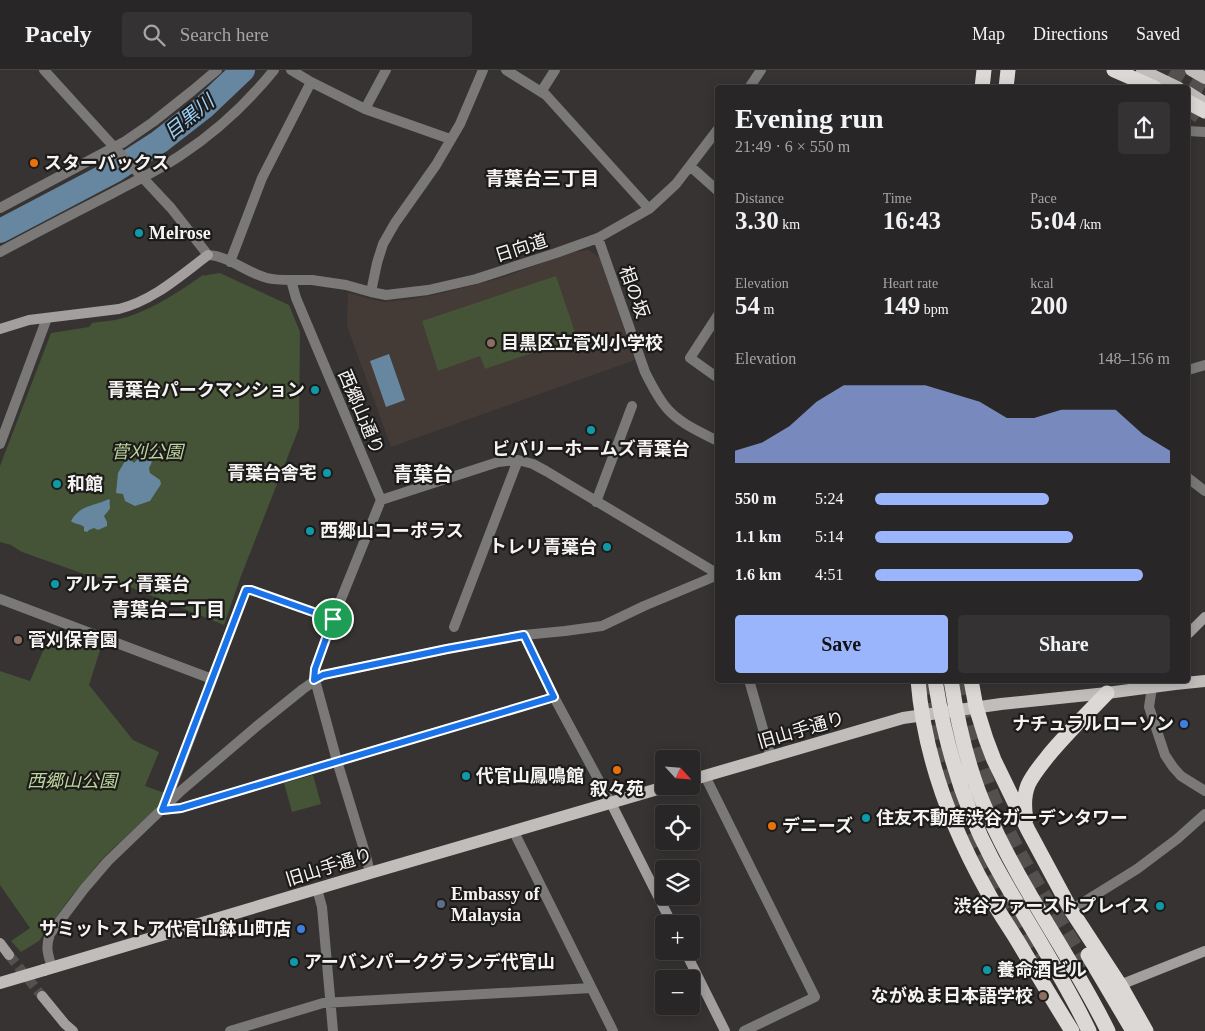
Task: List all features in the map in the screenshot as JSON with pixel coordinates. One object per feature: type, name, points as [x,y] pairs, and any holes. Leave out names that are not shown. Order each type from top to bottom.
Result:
[{"type":"highway","points":[[972,85],[974,70]]},
{"type":"highway","points":[[982,85],[984,70]]},
{"type":"highway","points":[[1000,85],[1001,70]]},
{"type":"highway","points":[[1006,85],[1008,70]]},
{"type":"highway","points":[[1013,85],[1015,70]]},
{"type":"highway","points":[[1114,70],[1148,81]]},
{"type":"highway","points":[[1190,103],[1205,111]]},
{"type":"highway","points":[[918,683],[922,715],[932,764],[943,798],[961,842],[987,892],[1072,1031]]},
{"type":"highway","points":[[935,683],[940,712],[953,765],[962,792],[982,838],[992,860],[1067,989],[1089,1031]]},
{"type":"highway","points":[[952,683],[961,736],[986,810],[1012,864],[1076,971],[1108,1031]]},
{"type":"highway","points":[[972,683],[976,707],[986,739],[1025,832],[1073,930],[1133,1031]]},
{"type":"highway","points":[[1106,693],[1056,746],[1036,771],[1026,793],[1024,809],[1025,832],[1071,910],[1120,985],[1146,1031]]},
{"type":"main road","points":[[1190,70],[1205,78]]},
{"type":"main road","points":[[1148,81],[1166,85]]},
{"type":"main road","points":[[1190,93],[1205,103]]},
{"type":"main road","points":[[1190,682],[1205,681]]},
{"type":"main road","points":[[1106,693],[1153,683]]},
{"type":"main road","name":"旧山手通り","points":[[700,778],[903,718],[976,707],[1106,693]]},
{"type":"main road","name":"旧山手通り","points":[[0,983],[655,790]]},
{"type":"street","points":[[44,70],[171,208],[208,255],[218,257],[267,278],[291,280]]},
{"type":"street","points":[[0,208],[115,149],[154,122],[216,70]]},
{"type":"street","points":[[0,252],[181,155],[240,107],[274,70]]},
{"type":"street","points":[[291,70],[365,109],[450,139]]},
{"type":"street","points":[[365,109],[386,70]]},
{"type":"street","points":[[371,292],[383,244],[395,223],[436,165],[460,124],[483,70]]},
{"type":"street","points":[[506,70],[546,95],[649,209]]},
{"type":"street","points":[[541,92],[555,70]]},
{"type":"street","points":[[751,85],[761,70]]},
{"type":"street","points":[[230,262],[262,178],[311,82]]},
{"type":"street","points":[[1190,131],[1205,132]]},
{"type":"street","name":"日向道","points":[[291,280],[312,280],[346,285],[386,295],[428,290],[476,279],[556,253],[598,238],[649,209],[676,184],[715,133]]},
{"type":"street","points":[[690,166],[715,188]]},
{"type":"street","name":"相の坂","points":[[598,238],[645,372],[655,391],[666,408],[689,427],[715,440]]},
{"type":"street","points":[[0,329],[16,323],[119,309],[136,304],[168,286],[208,255]]},
{"type":"street","name":"西郷山通り","points":[[291,280],[296,298],[380,500]]},
{"type":"street","points":[[0,444],[46,318]]},
{"type":"street","points":[[715,320],[690,358],[715,376]]},
{"type":"street","points":[[1190,369],[1205,364]]},
{"type":"street","points":[[596,502],[632,406]]},
{"type":"street","points":[[370,873],[314,680],[315,669],[333,619],[380,500],[491,463],[504,460],[518,460],[540,467],[715,572]]},
{"type":"street","points":[[454,627],[518,460]]},
{"type":"street","points":[[1190,480],[1205,491]]},
{"type":"street","points":[[48,969],[47,942],[50,934],[108,861],[182,790],[314,680],[323,675],[447,649],[524,635],[602,626],[715,575]]},
{"type":"street","points":[[162,810],[246,590],[251,590],[333,619]]},
{"type":"street","points":[[0,599],[212,678]]},
{"type":"street","points":[[1190,632],[1205,617]]},
{"type":"street","points":[[524,635],[554,697],[611,803],[667,915]]},
{"type":"street","points":[[750,683],[771,757]]},
{"type":"street","points":[[1153,683],[1149,707],[1165,755],[1173,768],[1181,776],[1205,791]]},
{"type":"street","points":[[162,810],[181,808],[554,697]]},
{"type":"street","points":[[706,776],[814,997],[744,1031]]},
{"type":"street","points":[[1071,910],[1138,869],[1177,839],[1205,814]]},
{"type":"street","points":[[514,832],[613,1031]]},
{"type":"street","points":[[317,889],[322,907],[333,1031]]},
{"type":"street","points":[[0,943],[9,955]]},
{"type":"street","points":[[1120,985],[1205,952]]},
{"type":"street","points":[[690,960],[725,1031]]},
{"type":"street","points":[[230,1031],[323,1003],[591,988]]},
{"type":"street","points":[[42,996],[73,1031]]},
{"type":"shaded area","name":"目黒区立菅刈小学校","points":[[588,250],[600,257],[635,360],[391,447],[347,326],[348,293],[384,302],[434,295],[501,278],[569,253]]},
{"type":"green space","name":"菅刈公園","points":[[220,273],[289,305],[300,332],[299,428],[241,576],[224,625],[112,580],[84,574],[22,552],[11,545],[0,542],[0,466],[51,333],[89,327],[92,323],[137,314],[166,299],[203,275]]},
{"type":"green space","points":[[556,276],[577,338],[485,369],[480,356],[438,371],[422,321]]},
{"type":"green space","name":"西郷山公園","points":[[52,630],[87,642],[103,641],[89,685],[133,740],[159,752],[145,786],[165,793],[162,803],[104,857],[70,898],[39,941],[21,952],[11,941],[30,928],[0,885],[0,671],[30,681]]},
{"type":"green space","points":[[313,775],[321,804],[292,812],[284,783]]},
{"type":"water","points":[[389,354],[405,400],[386,407],[370,361]]},
{"type":"water","points":[[143,453],[152,462],[149,468],[150,473],[160,480],[161,484],[150,501],[135,506],[125,501],[123,494],[116,493],[118,473],[125,461],[130,459],[134,463]]},
{"type":"water","points":[[109,499],[110,508],[104,516],[107,526],[98,530],[94,528],[87,532],[84,531],[84,527],[71,521],[83,509]]},
{"type":"waterway","name":"目黒川","points":[[0,231],[114,171],[159,142],[204,107],[243,70]]},
{"type":"tunnel","points":[[1171,70],[1205,91]]},
{"type":"tunnel","points":[[1190,109],[1205,121]]},
{"type":"tunnel","points":[[926,683],[928,704],[938,751],[962,819],[982,862],[1036,959]]},
{"type":"tunnel","points":[[963,683],[974,743],[996,804],[1023,859],[1090,971]]},
{"type":"tunnel","points":[[9,955],[42,996]]},
{"type":"place","name":"スターバックス","points":[[34,163]]},
{"type":"place","name":"Melrose","points":[[139,233]]},
{"type":"place","name":"目黒区立菅刈小学校","points":[[491,343]]},
{"type":"place","name":"青葉台パークマンション","points":[[315,390]]},
{"type":"place","name":"ビバリーホームズ青葉台","points":[[591,430]]},
{"type":"place","name":"青葉台舎宅","points":[[327,473]]},
{"type":"place","name":"和館","points":[[57,484]]},
{"type":"place","name":"西郷山コーポラス","points":[[310,531]]},
{"type":"place","name":"トレリ青葉台","points":[[607,547]]},
{"type":"place","name":"アルティ青葉台","points":[[55,584]]},
{"type":"place","name":"菅刈保育園","points":[[18,640]]},
{"type":"place","name":"ナチュラルローソン","points":[[1184,724]]},
{"type":"place","name":"叙々苑","points":[[617,770]]},
{"type":"place","name":"代官山鳳鳴館","points":[[466,776]]},
{"type":"place","name":"住友不動産渋谷ガーデンタワー","points":[[866,818]]},
{"type":"place","name":"デニーズ","points":[[772,826]]},
{"type":"place","name":"Embassy of Malaysia","points":[[441,904]]},
{"type":"place","name":"渋谷ファーストプレイス","points":[[1160,906]]},
{"type":"place","name":"サミットストア代官山鉢山町店","points":[[301,929]]},
{"type":"place","name":"アーバンパークグランデ代官山","points":[[294,962]]},
{"type":"place","name":"養命酒ビル","points":[[987,970]]},
{"type":"place","name":"ながぬま日本語学校","points":[[1043,996]]},
{"type":"district","name":"青葉台三丁目","points":[[542,178]]},
{"type":"district","name":"青葉台","points":[[423,474]]},
{"type":"district","name":"青葉台二丁目","points":[[168,609]]},
{"type":"route","points":[[246,590],[251,590],[333,619],[315,669],[314,680],[323,675],[524,635],[554,697],[181,808],[162,810],[170,794],[246,590]]}]
